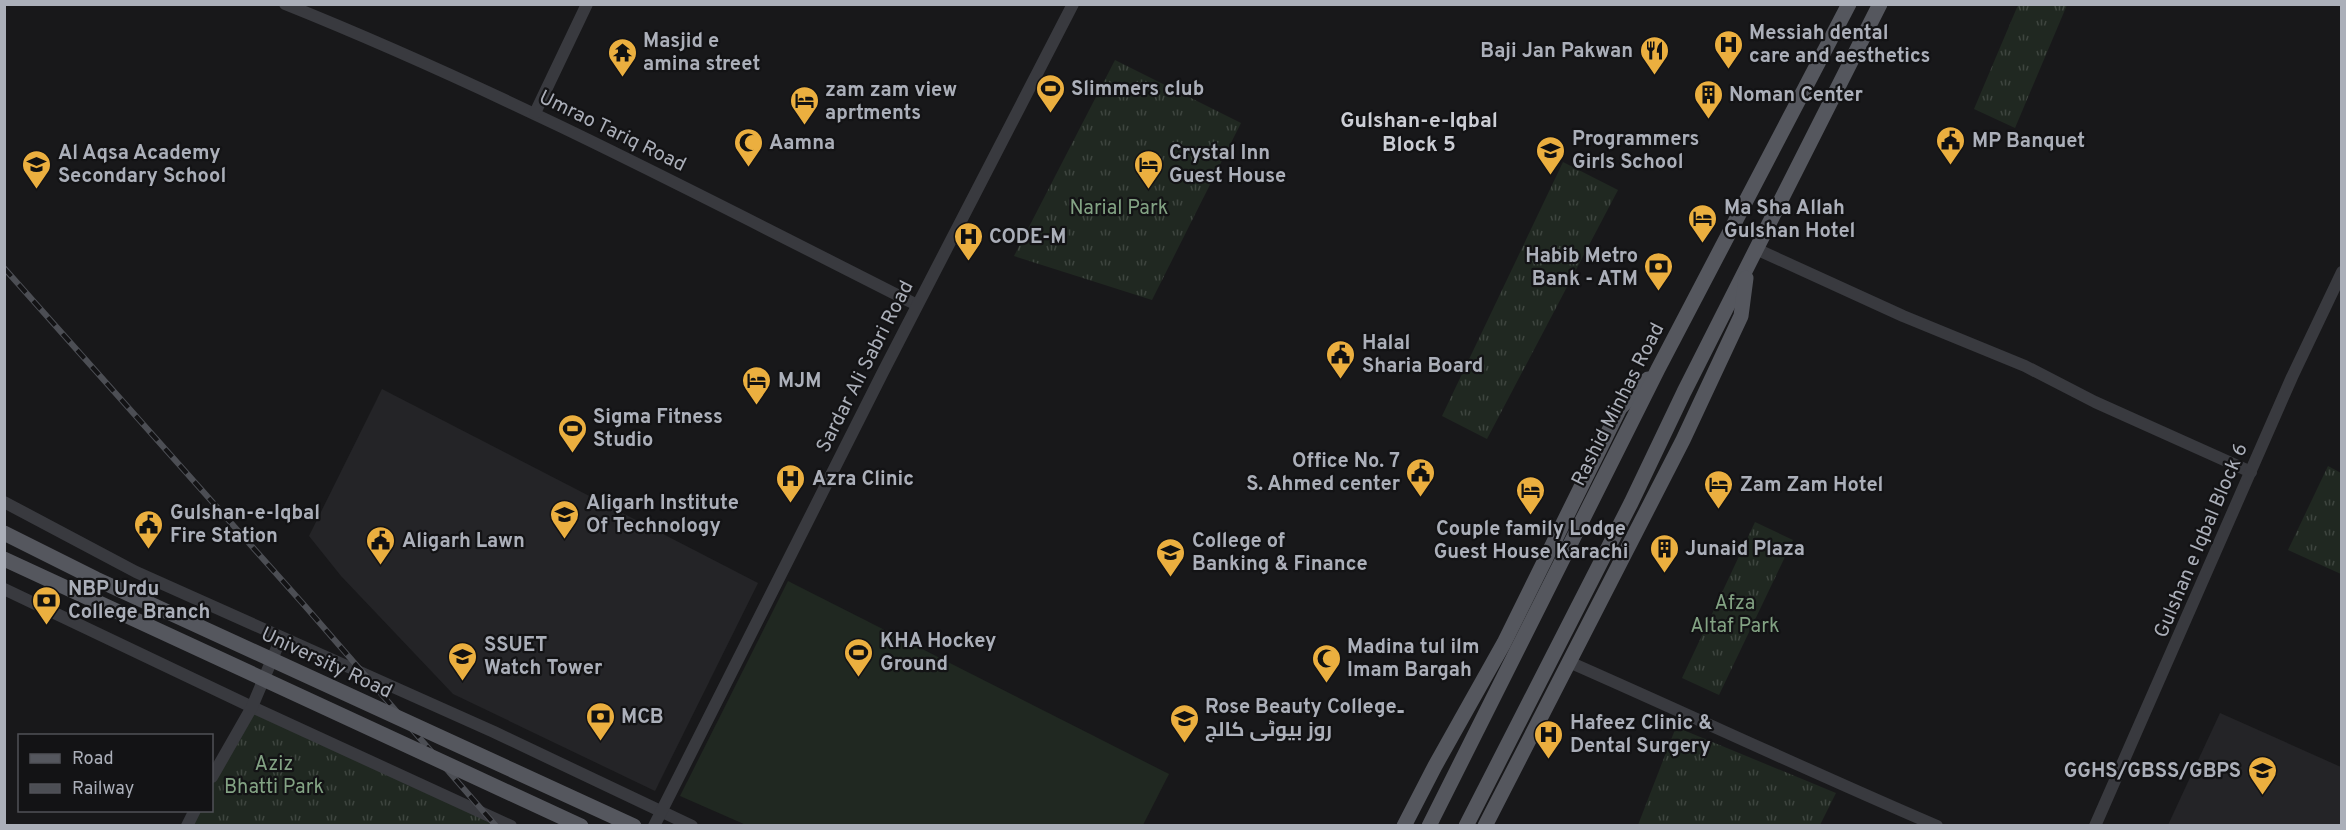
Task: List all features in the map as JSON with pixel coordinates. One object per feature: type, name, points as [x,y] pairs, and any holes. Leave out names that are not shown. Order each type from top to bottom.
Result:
[{"type":"main road","name":"Rashid Minhas Road","points":[[1429,825],[1658,369],[1849,4]]},
{"type":"main road","points":[[1466,825],[1631,503],[1684,392],[1880,4]]},
{"type":"main road","points":[[1485,825],[1683,440],[1741,316],[1748,266]]},
{"type":"main road","points":[[1404,825],[1434,766],[1504,643],[1620,408],[1658,369]]},
{"type":"main road","name":"University Road","points":[[4,533],[96,579],[634,825]]},
{"type":"main road","points":[[4,559],[581,825]]},
{"type":"street","name":"Umrao Tariq Road","points":[[285,4],[437,67],[535,113],[917,305]]},
{"type":"street","points":[[535,113],[587,4]]},
{"type":"street","name":"Sardar Ali Sabri Road","points":[[654,825],[917,305],[1073,4]]},
{"type":"street","points":[[1756,249],[1903,316],[2025,366],[2095,402],[2251,472]]},
{"type":"street","name":"Gulshan e Iqbal Block 6","points":[[2095,825],[2292,377],[2342,272]]},
{"type":"street","points":[[4,502],[136,572],[692,825]]},
{"type":"street","points":[[4,589],[252,707],[511,825]]},
{"type":"street","points":[[213,775],[252,707],[281,638]]},
{"type":"street","points":[[1569,662],[1846,787],[1937,825]]},
{"type":"shaded area","points":[[382,389],[758,583],[655,791],[453,694],[341,576],[309,536]]},
{"type":"shaded area","name":"GGHS/GBSS/GBPS","points":[[2220,713],[2341,767],[2341,825],[2168,825]]},
{"type":"green space","points":[[2018,5],[2067,5],[2015,128],[1974,109]]},
{"type":"green space","name":"Narial Park","points":[[1115,60],[1241,123],[1152,300],[1014,256]]},
{"type":"green space","points":[[1563,162],[1618,190],[1487,439],[1442,416]]},
{"type":"green space","points":[[2328,466],[2341,473],[2341,574],[2288,550]]},
{"type":"green space","name":"Afza Altaf Park","points":[[1755,522],[1793,540],[1719,695],[1682,678]]},
{"type":"green space","name":"KHA Hockey Ground","points":[[788,581],[1169,774],[1143,825],[746,825],[680,796]]},
{"type":"green space","name":"Aziz Bhatti Park","points":[[250,707],[513,826],[188,826],[195,812],[213,812],[213,779]]},
{"type":"green space","points":[[1676,727],[1836,793],[1820,825],[1638,825]]},
{"type":"railway","points":[[4,268],[305,606],[496,826]]},
{"type":"place","name":"Messiah dental care and aesthetics","points":[[1728,70]]},
{"type":"place","name":"Baji Jan Pakwan","points":[[1654,76]]},
{"type":"place","name":"Masjid e amina street","points":[[622,78]]},
{"type":"place","name":"Slimmers club","points":[[1050,114]]},
{"type":"place","name":"Noman Center","points":[[1708,120]]},
{"type":"place","name":"zam zam view aprtments","points":[[804,126]]},
{"type":"place","name":"MP Banquet","points":[[1951,166]]},
{"type":"place","name":"Aamna","points":[[748,168]]},
{"type":"place","name":"Programmers Girls School","points":[[1551,176]]},
{"type":"place","name":"Al Aqsa Academy Secondary School","points":[[37,190]]},
{"type":"place","name":"Crystal Inn Guest House","points":[[1148,190]]},
{"type":"place","name":"Ma Sha Allah Gulshan Hotel","points":[[1703,244]]},
{"type":"place","name":"CODE-M","points":[[968,262]]},
{"type":"place","name":"Habib Metro Bank - ATM","points":[[1659,292]]},
{"type":"place","name":"Halal Sharia Board","points":[[1341,380]]},
{"type":"place","name":"MJM","points":[[757,406]]},
{"type":"place","name":"Sigma Fitness Studio","points":[[572,454]]},
{"type":"place","name":"Office No. 7 S. Ahmed center","points":[[1421,498]]},
{"type":"place","name":"Azra Clinic","points":[[791,504]]},
{"type":"place","name":"Zam Zam Hotel","points":[[1719,510]]},
{"type":"place","name":"Couple family Lodge Guest House Karachi","points":[[1531,516]]},
{"type":"place","name":"Aligarh Institute Of Technology","points":[[565,540]]},
{"type":"place","name":"Gulshan-e-Iqbal Fire Station","points":[[149,550]]},
{"type":"place","name":"Aligarh Lawn","points":[[381,566]]},
{"type":"place","name":"Junaid Plaza","points":[[1664,574]]},
{"type":"place","name":"College of Banking & Finance","points":[[1171,578]]},
{"type":"place","name":"NBP Urdu College Branch","points":[[47,626]]},
{"type":"place","name":"KHA Hockey Ground","points":[[859,678]]},
{"type":"place","name":"SSUET Watch Tower","points":[[463,682]]},
{"type":"place","name":"Madina tul ilm Imam Bargah","points":[[1326,684]]},
{"type":"place","name":"MCB","points":[[600,742]]},
{"type":"place","name":"Rose Beauty College۔ روز بیوٹی کالج","points":[[1184,744]]},
{"type":"place","name":"Hafeez Clinic & Dental Surgery","points":[[1549,760]]},
{"type":"place","name":"GGHS/GBSS/GBPS","points":[[2262,796]]},
{"type":"district","name":"Gulshan-e-Iqbal Block 5","points":[[1419,132]]}]
